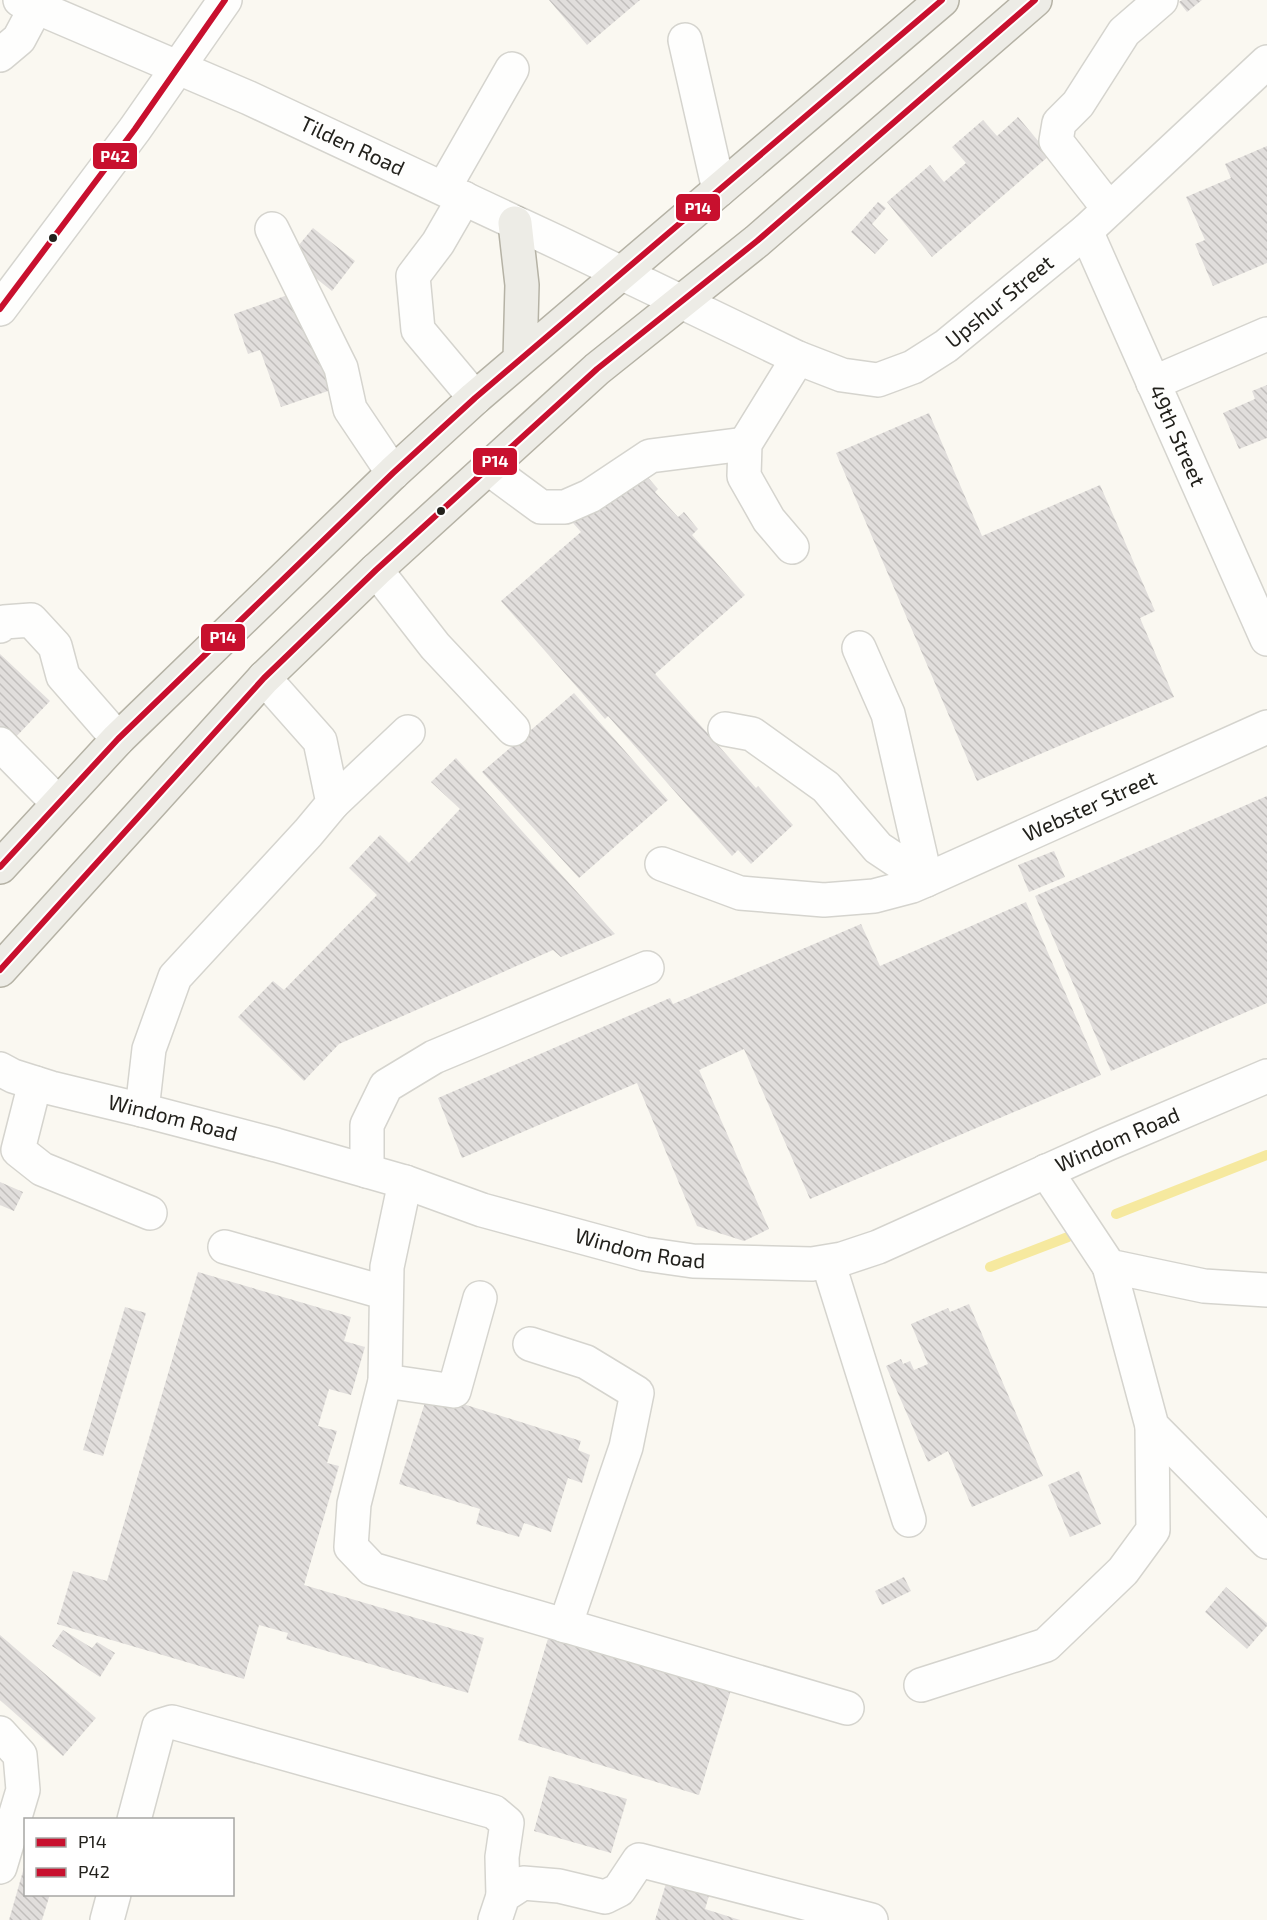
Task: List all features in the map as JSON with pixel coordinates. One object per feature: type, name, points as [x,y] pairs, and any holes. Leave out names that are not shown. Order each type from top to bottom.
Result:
[{"type":"main road","points":[[0,867],[118,739],[393,473],[520,359],[942,0]]},
{"type":"main road","points":[[0,970],[264,678],[376,570],[597,369],[757,240],[1035,0]]},
{"type":"main road","points":[[515,223],[522,285],[520,359]]},
{"type":"street","points":[[0,309],[12,273],[180,67],[225,0]]},
{"type":"street","points":[[1109,209],[1056,141],[1059,123],[1078,104],[1124,32],[1161,0]]},
{"type":"street","points":[[0,55],[19,39],[28,3]]},
{"type":"street","name":"Tilden Road","points":[[28,3],[180,67],[454,193],[680,302]]},
{"type":"street","points":[[685,40],[719,190]]},
{"type":"street","name":"Upshur Street","points":[[680,302],[798,358],[842,375],[878,380],[913,368],[946,346],[1086,231],[1267,62]]},
{"type":"street","points":[[475,398],[418,330],[413,276],[438,243],[454,193],[512,69]]},
{"type":"street","points":[[272,229],[341,368],[350,409],[393,473]]},
{"type":"street","name":"49th Street","points":[[1086,231],[1153,383],[1254,575],[1267,639]]},
{"type":"street","points":[[1153,383],[1267,334]]},
{"type":"street","points":[[792,547],[769,520],[744,476],[745,444],[798,358]]},
{"type":"street","points":[[488,468],[541,507],[565,507],[590,496],[650,456],[745,444]]},
{"type":"street","points":[[376,570],[435,646],[513,729]]},
{"type":"street","points":[[0,626],[4,622],[31,620],[55,646],[63,676],[118,739]]},
{"type":"street","points":[[859,648],[888,714],[919,883]]},
{"type":"street","points":[[264,678],[320,741],[333,803]]},
{"type":"street","name":"Webster Street","points":[[662,864],[740,893],[824,900],[874,896],[919,883],[1267,727]]},
{"type":"street","points":[[725,729],[752,734],[826,787],[878,848],[919,883]]},
{"type":"street","points":[[142,1110],[149,1049],[175,977],[333,803],[408,732]]},
{"type":"street","points":[[0,744],[58,802]]},
{"type":"street","points":[[367,1171],[367,1125],[386,1086],[434,1056],[647,968]]},
{"type":"street","name":"Windom Road","points":[[0,1069],[35,1083],[367,1171],[482,1210],[644,1254],[693,1261],[812,1264],[842,1260],[878,1247],[1185,1109],[1267,1076]]},
{"type":"street","points":[[35,1083],[9,1150],[42,1169],[150,1213]]},
{"type":"street","points":[[921,1685],[1046,1645],[1123,1571],[1153,1530],[1152,1426],[1109,1266],[1046,1171]]},
{"type":"street","points":[[405,1182],[387,1267],[385,1382],[354,1504],[351,1546],[372,1569],[847,1708]]},
{"type":"street","points":[[225,1247],[386,1293]]},
{"type":"street","points":[[828,1262],[909,1520]]},
{"type":"street","points":[[1109,1266],[1204,1286],[1267,1290]]},
{"type":"street","points":[[385,1382],[454,1391],[480,1298]]},
{"type":"street","points":[[530,1344],[586,1362],[637,1393],[626,1447],[565,1626]]},
{"type":"street","points":[[1152,1426],[1267,1542]]},
{"type":"street","points":[[135,1818],[159,1726],[172,1722],[494,1812],[507,1823],[499,1908]]},
{"type":"street","points":[[0,1733],[20,1755],[23,1790],[0,1867]]},
{"type":"street","points":[[499,1908],[523,1883],[559,1886],[605,1896],[620,1890],[639,1860],[871,1920]]},
{"type":"street","points":[[107,1920],[113,1896]]},
{"type":"building","points":[[549,0],[640,0],[587,45]]},
{"type":"building","points":[[1202,0],[1187,12],[1179,2]]},
{"type":"building","points":[[1018,117],[1050,155],[932,257],[887,202],[930,165],[944,182],[966,163],[952,147],[983,120],[997,136]]},
{"type":"building","points":[[1267,146],[1267,263],[1213,286],[1195,244],[1205,240],[1186,197],[1231,178],[1225,164]]},
{"type":"building","points":[[878,202],[886,208],[872,224],[888,240],[875,254],[851,232]]},
{"type":"building","points":[[313,228],[355,261],[332,291],[289,257]]},
{"type":"building","points":[[296,292],[331,390],[281,407],[260,350],[248,354],[234,314]]},
{"type":"building","points":[[1267,385],[1267,438],[1239,449],[1223,413],[1255,399],[1252,391]]},
{"type":"building","points":[[929,413],[982,536],[1100,485],[1155,611],[1140,618],[1174,697],[977,781],[836,453]]},
{"type":"building","points":[[638,466],[658,489],[655,492],[678,517],[684,512],[698,529],[692,535],[745,595],[655,674],[756,788],[758,786],[793,825],[751,864],[738,850],[732,856],[608,716],[605,719],[501,601],[581,532],[573,523]]},
{"type":"building","points":[[0,654],[50,701],[13,740],[0,735]]},
{"type":"building","points":[[574,693],[668,800],[579,878],[482,772]]},
{"type":"building","points":[[456,758],[615,934],[561,957],[553,950],[339,1044],[304,1081],[238,1017],[273,981],[284,990],[377,895],[349,868],[380,835],[409,863],[460,809],[431,782]]},
{"type":"building","points":[[1267,796],[1267,1003],[1111,1071],[1035,896]]},
{"type":"building","points":[[1054,851],[1065,877],[1029,892],[1018,865]]},
{"type":"building","points":[[1026,902],[1101,1075],[810,1199],[744,1049],[699,1070],[769,1229],[744,1241],[697,1226],[637,1083],[462,1158],[438,1098],[670,998],[673,1004],[861,924],[880,966]]},
{"type":"building","points":[[0,1182],[23,1192],[14,1211],[0,1205]]},
{"type":"building","points":[[198,1272],[351,1317],[344,1341],[365,1347],[351,1395],[329,1389],[318,1426],[337,1431],[327,1463],[339,1466],[304,1585],[484,1638],[468,1693],[286,1639],[288,1633],[259,1625],[244,1679],[57,1624],[73,1571],[107,1581]]},
{"type":"building","points":[[969,1304],[1043,1476],[972,1507],[948,1451],[928,1462],[886,1366],[901,1359],[903,1364],[910,1361],[914,1370],[928,1364],[911,1324],[948,1308],[950,1312]]},
{"type":"building","points":[[125,1307],[146,1313],[103,1456],[83,1450]]},
{"type":"building","points":[[428,1393],[581,1441],[578,1450],[590,1455],[582,1483],[568,1478],[551,1532],[524,1523],[519,1537],[476,1524],[480,1509],[399,1484]]},
{"type":"building","points":[[1079,1471],[1101,1524],[1070,1537],[1048,1485]]},
{"type":"building","points":[[904,1577],[911,1591],[882,1605],[875,1591]]},
{"type":"building","points":[[1226,1587],[1267,1623],[1267,1626],[1247,1649],[1205,1612]]},
{"type":"building","points":[[552,1625],[734,1680],[699,1795],[518,1740]]},
{"type":"building","points":[[63,1630],[92,1648],[97,1642],[115,1653],[100,1677],[52,1646]]},
{"type":"building","points":[[0,1635],[96,1718],[63,1756],[0,1700]]},
{"type":"building","points":[[549,1776],[627,1799],[611,1853],[534,1831]]},
{"type":"building","points":[[24,1868],[24,1896],[49,1896],[42,1920],[9,1920]]},
{"type":"building","points":[[668,1877],[711,1889],[705,1909],[740,1920],[655,1920]]},
{"type":"waterway","points":[[1116,1214],[1267,1155]]},
{"type":"waterway","points":[[990,1267],[1068,1237]]},
{"type":"transit line","name":"P42","points":[[0,309],[135,129],[225,0]]},
{"type":"transit line","name":"P14","points":[[0,867],[118,739],[393,473],[475,398],[942,0]]},
{"type":"transit line","name":"P14","points":[[0,970],[264,678],[376,570],[597,369],[757,241],[1035,0]]}]
